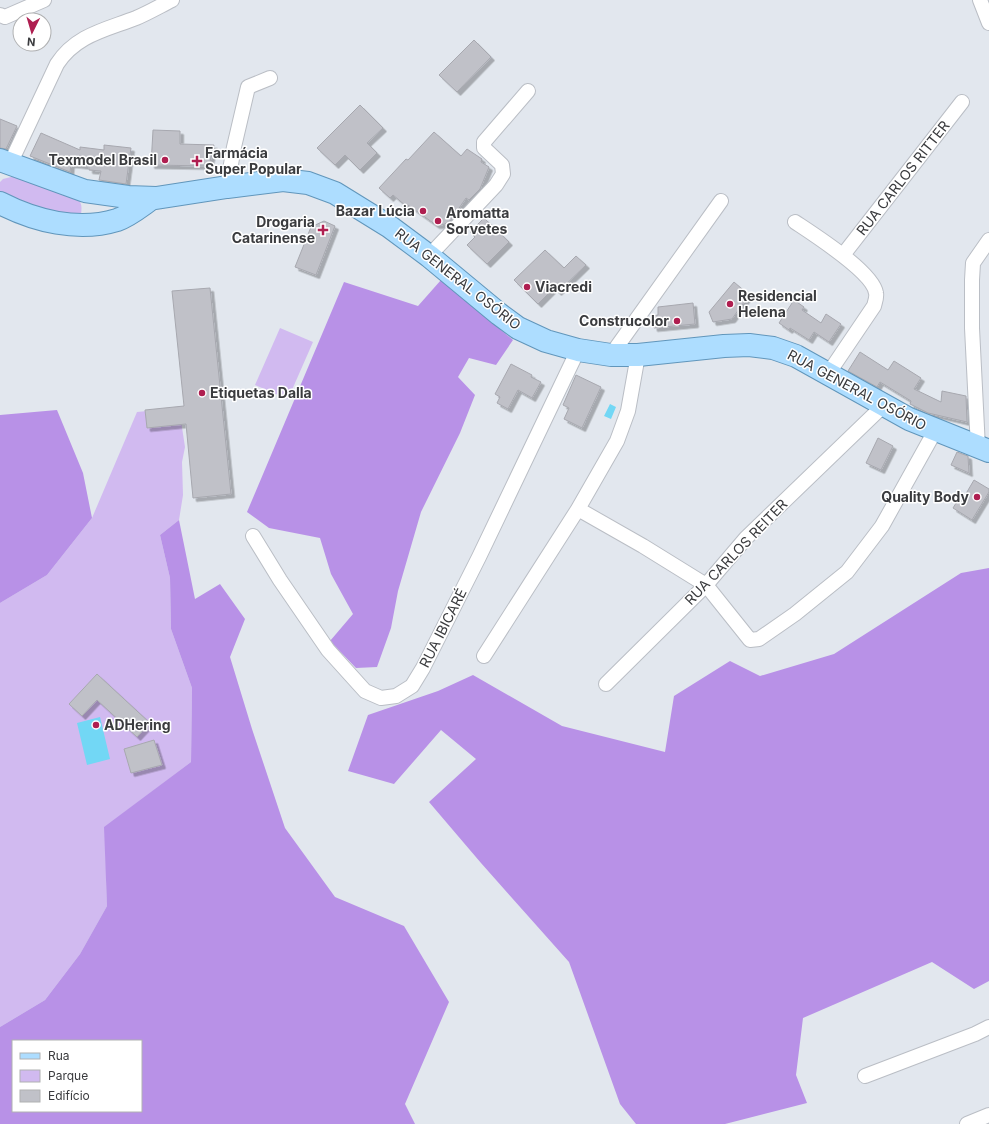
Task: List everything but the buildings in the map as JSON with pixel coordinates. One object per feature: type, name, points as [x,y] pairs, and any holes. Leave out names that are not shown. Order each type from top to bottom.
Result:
[{"type":"main road","name":"RUA GENERAL OSÓRIO","points":[[3,164],[85,191],[151,199],[282,180],[308,183],[335,193],[390,227],[429,256],[518,328],[546,341],[578,350],[611,355],[638,356],[724,346],[749,345],[772,348],[796,356],[909,419],[983,450]]},
{"type":"main road","points":[[78,225],[86,219],[90,213],[89,200],[85,191]]},
{"type":"main road","name":"RUA GENERAL OSÓRIO","points":[[0,203],[23,213],[49,221],[78,225],[103,223],[118,219],[151,199]]},
{"type":"street","points":[[0,15],[5,17],[44,0]]},
{"type":"street","points":[[3,164],[62,55],[70,47],[81,40],[137,17],[172,0]]},
{"type":"street","points":[[980,0],[989,23]]},
{"type":"street","points":[[227,187],[234,147],[248,87],[270,78]]},
{"type":"street","points":[[429,256],[496,185],[503,174],[502,165],[484,148],[484,142],[528,91]]},
{"type":"street","name":"RUA CARLOS RITTER","points":[[843,255],[962,102]]},
{"type":"street","points":[[611,355],[721,201]]},
{"type":"street","points":[[795,222],[843,255],[871,282],[876,294],[874,306],[828,374]]},
{"type":"street","points":[[983,450],[972,328],[972,280],[973,263],[989,240]]},
{"type":"street","name":"RUA IBICARÉ","points":[[253,536],[280,580],[328,650],[365,691],[380,698],[396,696],[412,686],[423,668],[479,557],[578,350]]},
{"type":"street","points":[[484,656],[578,509],[617,441],[628,411],[638,356]]},
{"type":"street","name":"RUA CARLOS REITER","points":[[606,684],[706,585],[746,538],[884,405]]},
{"type":"street","points":[[578,509],[643,546],[706,585],[750,640],[759,639],[795,614],[847,572],[882,526],[935,431]]},
{"type":"street","points":[[865,1076],[975,1034],[989,1027]]},
{"type":"street","points":[[967,1124],[989,1115]]},
{"type":"green space","points":[[19,177],[77,198],[82,209],[81,214],[72,220],[0,193],[0,182],[3,179]]},
{"type":"green space","points":[[280,328],[313,342],[288,399],[255,385]]},
{"type":"green space","name":"ADHering","points":[[179,408],[185,447],[182,462],[183,495],[179,520],[160,535],[170,578],[171,629],[192,688],[191,762],[105,827],[107,906],[80,954],[45,1000],[0,1027],[0,603],[47,575],[92,518],[137,412]]},
{"type":"shaded area","points":[[441,280],[513,340],[496,365],[469,358],[458,377],[475,395],[460,433],[421,512],[398,591],[391,628],[377,667],[356,668],[330,641],[353,614],[331,574],[320,538],[269,528],[247,512],[344,282],[418,306]]},
{"type":"shaded area","points":[[57,410],[83,473],[92,518],[47,575],[0,603],[0,415]]},
{"type":"shaded area","points":[[179,520],[195,599],[220,584],[245,619],[230,657],[285,828],[335,897],[404,926],[449,1002],[405,1104],[415,1124],[0,1124],[0,1027],[45,1000],[80,954],[107,906],[104,827],[191,762],[192,688],[171,629],[170,578],[160,535]]},
{"type":"shaded area","points":[[989,568],[989,981],[974,989],[932,962],[803,1018],[796,1075],[807,1103],[725,1124],[636,1124],[620,1104],[569,962],[429,802],[476,759],[441,730],[394,784],[348,771],[368,715],[438,691],[473,675],[562,726],[665,752],[674,696],[730,661],[760,676],[834,654],[961,573]]},
{"type":"water","points":[[610,404],[616,407],[611,419],[604,416]]},
{"type":"water","points":[[100,717],[110,759],[87,765],[77,723]]},
{"type":"place","name":"Texmodel Brasil","points":[[165,160]]},
{"type":"place","name":"Farmácia Super Popular","points":[[197,161]]},
{"type":"place","name":"Bazar Lúcia","points":[[423,211]]},
{"type":"place","name":"Aromatta Sorvetes","points":[[438,221]]},
{"type":"place","name":"Drogaria Catarinense","points":[[323,230]]},
{"type":"place","name":"Viacredi","points":[[527,287]]},
{"type":"place","name":"Residencial Helena","points":[[730,304]]},
{"type":"place","name":"Construcolor","points":[[677,321]]},
{"type":"place","name":"Etiquetas Dalla","points":[[202,393]]},
{"type":"place","name":"Quality Body","points":[[977,497]]},
{"type":"place","name":"ADHering","points":[[96,725]]}]
